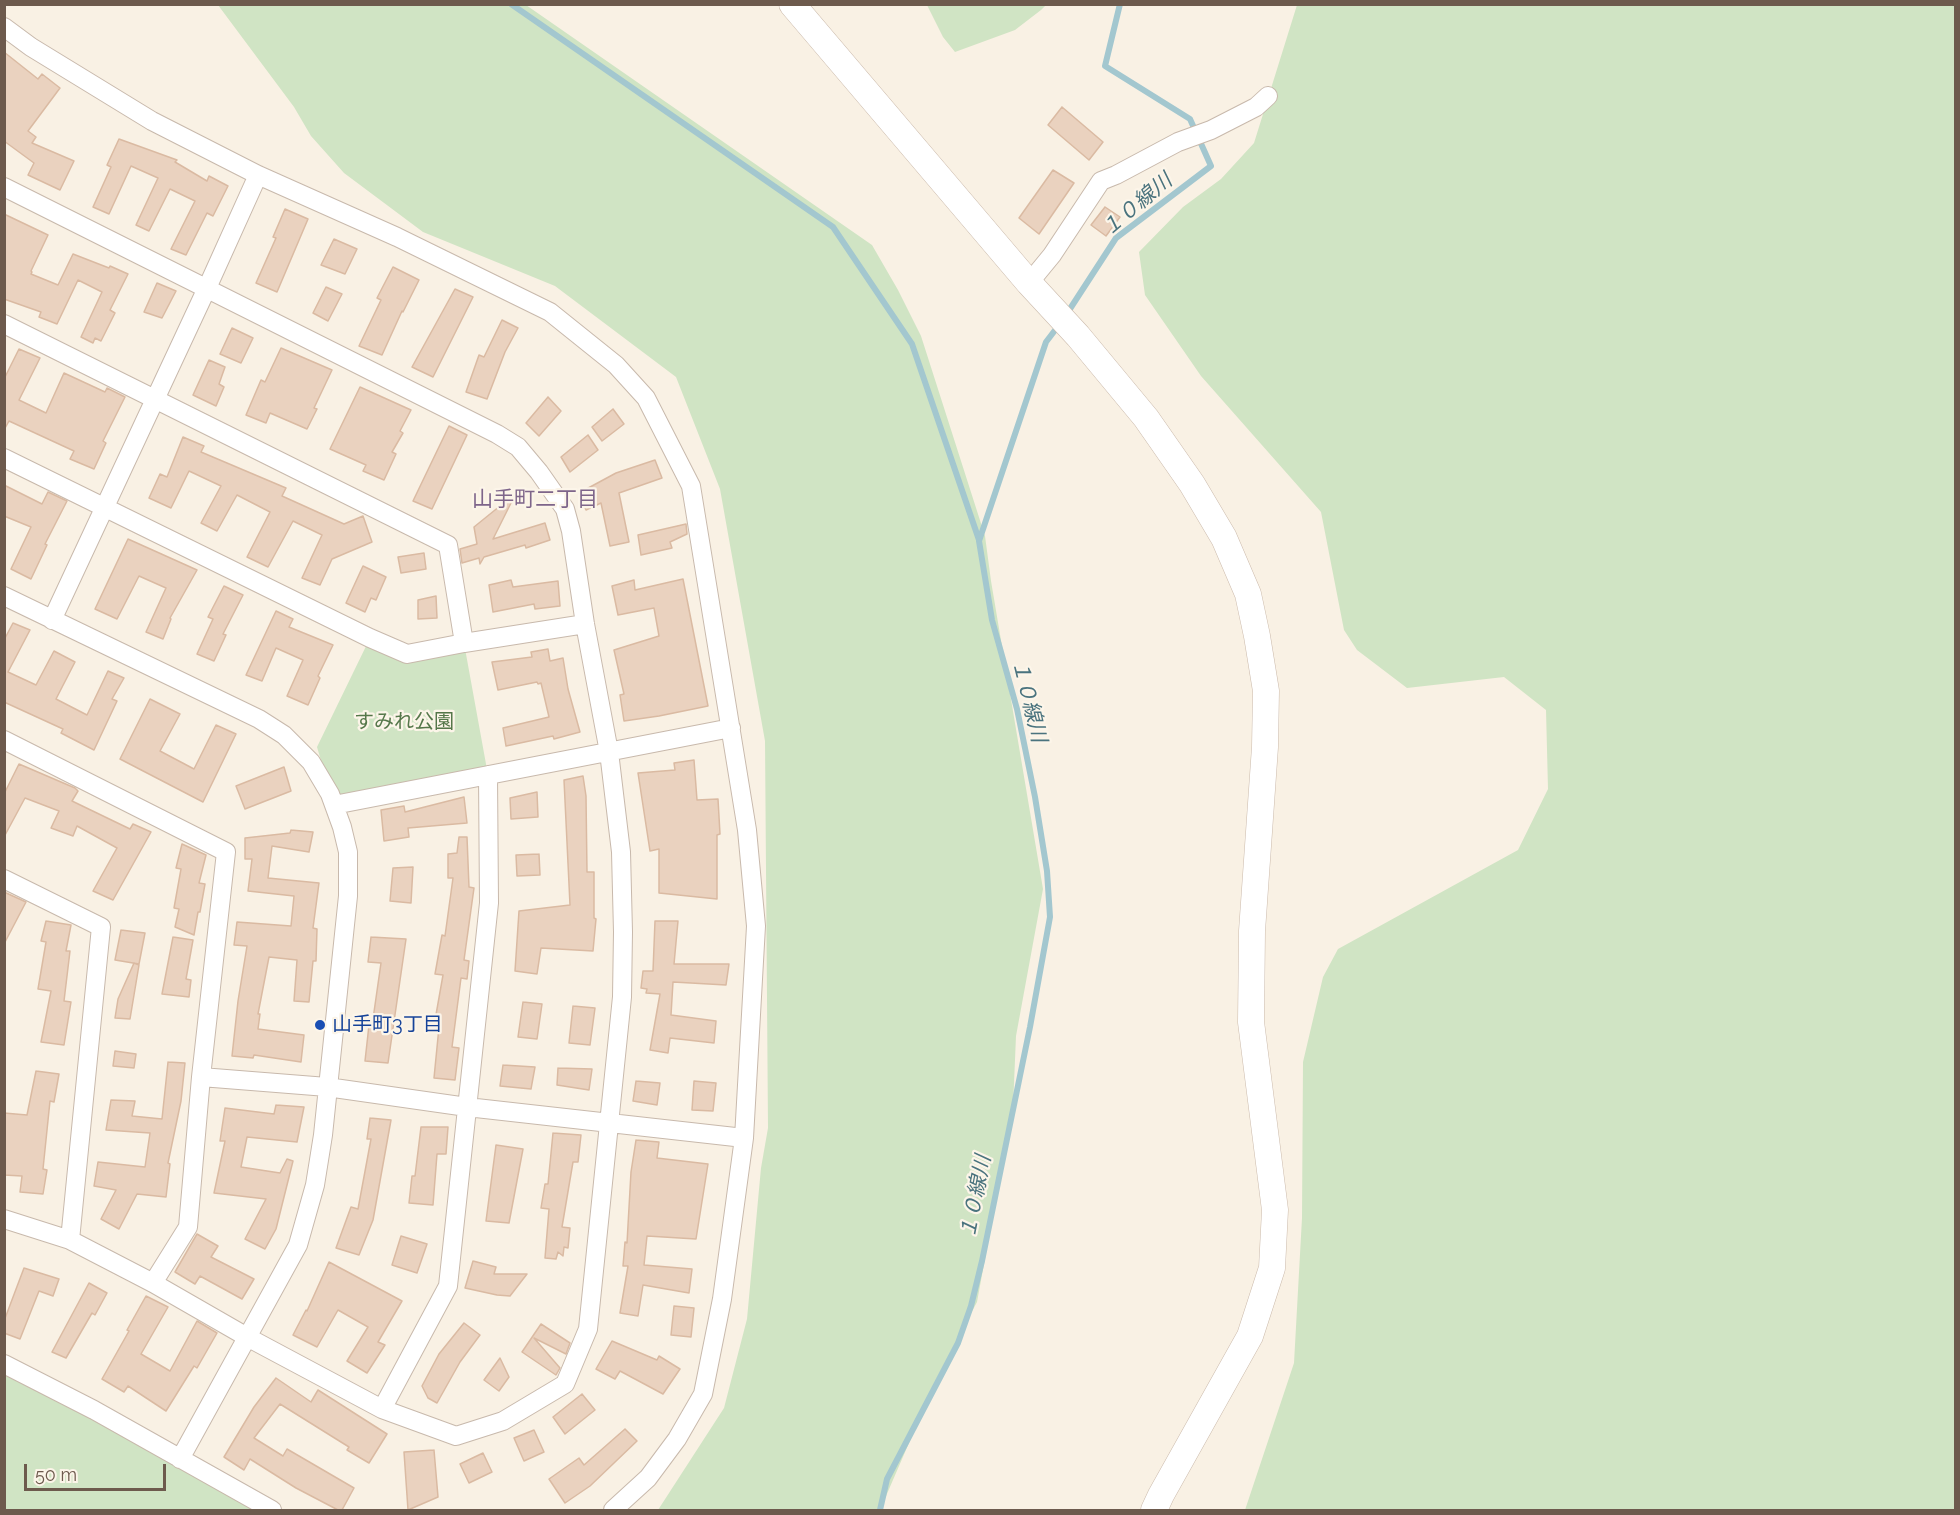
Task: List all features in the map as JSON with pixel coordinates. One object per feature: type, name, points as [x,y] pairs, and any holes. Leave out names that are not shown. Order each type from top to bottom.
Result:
[{"type":"street","points":[[792,4],[1146,418],[1192,484],[1224,538],[1248,594],[1266,691],[1265,747],[1252,931],[1251,1022],[1275,1210],[1272,1268],[1250,1336],[1154,1510]]},
{"type":"street","points":[[4,27],[31,47],[152,121],[258,175],[397,237],[549,312],[616,365],[646,398],[691,486],[747,830],[756,927],[744,1138],[722,1299],[702,1394],[676,1439],[648,1478],[613,1510]]},
{"type":"street","points":[[1029,283],[1052,255],[1101,181],[1178,142],[1211,130],[1256,107],[1268,96]]},
{"type":"street","points":[[52,620],[258,175]]},
{"type":"street","points":[[4,187],[497,434],[518,447],[540,472],[565,509],[571,531],[585,624],[609,752],[621,852],[623,932],[622,997],[588,1329],[565,1384],[503,1421],[456,1436],[382,1409],[70,1240],[4,1219]]},
{"type":"street","points":[[4,324],[448,545],[464,643]]},
{"type":"street","points":[[4,458],[370,638],[408,654],[585,624]]},
{"type":"street","points":[[4,596],[259,719],[284,735],[311,762],[334,805],[348,852],[348,896],[315,1185],[298,1245],[180,1459]]},
{"type":"street","points":[[334,805],[731,728]]},
{"type":"street","points":[[4,740],[226,852],[201,1077],[188,1227],[153,1283]]},
{"type":"street","points":[[382,1409],[448,1286],[489,903],[488,775]]},
{"type":"street","points":[[4,879],[101,927],[70,1240]]},
{"type":"street","points":[[201,1077],[327,1087],[467,1107],[744,1138]]},
{"type":"street","points":[[4,1364],[94,1410],[272,1510]]},
{"type":"green space","points":[[218,5],[526,5],[872,245],[921,336],[985,536],[1043,889],[1016,1036],[1013,1107],[977,1302],[937,1378],[880,1510],[658,1510],[724,1408],[747,1319],[761,1168],[768,1128],[765,741],[720,489],[676,377],[555,286],[423,232],[344,173],[311,136],[294,107]]},
{"type":"green space","points":[[927,5],[1046,5],[1015,30],[955,52],[943,37]]},
{"type":"green space","points":[[1297,5],[1955,5],[1955,1510],[1245,1510],[1294,1363],[1302,1218],[1303,1062],[1323,977],[1338,949],[1518,850],[1548,789],[1546,710],[1504,677],[1407,688],[1357,650],[1344,630],[1321,512],[1201,376],[1145,295],[1139,252],[1183,207],[1221,179],[1254,143]]},
{"type":"green space","name":"すみれ公園","points":[[370,638],[408,654],[464,643],[488,775],[334,805],[317,747]]},
{"type":"green space","points":[[4,1364],[272,1510],[5,1510]]},
{"type":"building","points":[[4,52],[38,79],[42,74],[60,88],[28,131],[36,137],[32,143],[74,161],[60,190],[28,175],[34,163],[4,141]]},
{"type":"building","points":[[1062,107],[1103,142],[1089,160],[1048,125]]},
{"type":"building","points":[[119,139],[177,160],[175,162],[207,181],[209,176],[228,186],[213,216],[207,213],[186,255],[171,249],[195,201],[170,189],[149,231],[136,225],[158,178],[131,166],[109,214],[93,207],[111,167],[107,165]]},
{"type":"building","points":[[1053,170],[1074,183],[1039,234],[1019,218]]},
{"type":"building","points":[[1105,207],[1120,217],[1106,236],[1091,225]]},
{"type":"building","points":[[285,209],[308,219],[277,292],[256,283],[276,238],[273,237]]},
{"type":"building","points":[[4,214],[48,235],[31,274],[58,285],[73,254],[128,274],[110,310],[115,313],[101,341],[95,338],[93,343],[81,337],[102,292],[78,280],[57,324],[39,317],[41,312],[4,299]]},
{"type":"building","points":[[334,239],[357,249],[345,274],[321,265]]},
{"type":"building","points":[[393,267],[419,280],[382,355],[359,346],[381,300],[377,298]]},
{"type":"building","points":[[157,283],[176,291],[162,318],[144,312]]},
{"type":"building","points":[[326,287],[342,294],[328,321],[313,313]]},
{"type":"building","points":[[455,289],[473,297],[433,377],[412,367]]},
{"type":"building","points":[[502,320],[518,328],[505,352],[487,399],[466,392],[479,355],[484,357]]},
{"type":"building","points":[[232,328],[253,338],[241,363],[220,354]]},
{"type":"building","points":[[281,348],[332,370],[307,429],[270,413],[266,423],[246,415],[261,380],[265,382]]},
{"type":"building","points":[[19,349],[40,358],[19,400],[46,413],[64,373],[105,392],[107,388],[125,397],[103,441],[106,443],[94,469],[70,459],[74,451],[9,421],[4,430],[4,379]]},
{"type":"building","points":[[209,360],[225,367],[219,384],[224,387],[216,406],[193,395]]},
{"type":"building","points":[[360,387],[411,410],[400,431],[403,433],[392,452],[396,454],[384,480],[363,471],[366,465],[330,449]]},
{"type":"building","points":[[548,397],[561,411],[539,436],[526,423]]},
{"type":"building","points":[[613,409],[624,424],[602,441],[592,427]]},
{"type":"building","points":[[449,426],[467,435],[432,509],[413,501]]},
{"type":"building","points":[[588,435],[598,450],[570,472],[561,457]]},
{"type":"building","points":[[183,437],[204,446],[201,452],[286,488],[282,496],[344,524],[363,516],[372,542],[332,559],[320,585],[302,578],[322,535],[293,521],[268,567],[247,557],[270,512],[237,495],[217,531],[201,523],[221,486],[189,471],[171,508],[149,498],[160,474],[167,477]]},
{"type":"building","points":[[655,460],[662,478],[619,493],[629,542],[610,546],[601,503],[586,510],[579,493],[616,473]]},
{"type":"building","points":[[4,485],[42,504],[48,492],[67,501],[45,544],[47,545],[31,579],[11,569],[31,527],[4,516]]},
{"type":"building","points":[[516,493],[493,539],[545,523],[550,540],[484,557],[480,564],[479,558],[462,563],[460,549],[477,544],[474,527]]},
{"type":"building","points":[[686,524],[687,534],[670,542],[672,548],[641,555],[638,535]]},
{"type":"building","points":[[128,539],[197,570],[170,618],[163,639],[146,632],[166,588],[139,576],[117,619],[95,609]]},
{"type":"building","points":[[424,553],[426,569],[401,573],[398,557]]},
{"type":"building","points":[[363,566],[386,577],[376,600],[371,598],[365,612],[346,603]]},
{"type":"building","points":[[683,579],[708,706],[624,721],[620,695],[624,694],[614,650],[659,636],[654,608],[618,615],[612,586],[634,580],[635,590]]},
{"type":"building","points":[[511,580],[513,587],[558,581],[560,606],[535,609],[534,604],[493,612],[489,585]]},
{"type":"building","points":[[224,586],[243,595],[223,634],[226,635],[214,661],[197,654],[213,619],[208,617]]},
{"type":"building","points":[[436,596],[437,618],[418,619],[418,600]]},
{"type":"building","points":[[276,611],[293,619],[289,627],[333,645],[318,676],[320,678],[308,705],[287,696],[303,660],[276,648],[262,681],[246,675]]},
{"type":"building","points":[[13,623],[30,630],[8,672],[36,685],[54,651],[75,662],[56,699],[87,715],[108,671],[124,678],[112,699],[117,701],[94,750],[61,733],[63,729],[4,702],[4,640]]},
{"type":"building","points":[[548,649],[550,661],[563,658],[568,689],[580,732],[554,739],[553,736],[506,746],[503,728],[549,717],[541,683],[498,690],[492,662],[532,657],[531,652]]},
{"type":"building","points":[[150,699],[180,714],[160,751],[194,769],[216,725],[236,734],[203,802],[120,759]]},
{"type":"building","points":[[694,760],[697,800],[718,799],[720,834],[717,835],[717,899],[659,893],[659,849],[650,851],[638,773],[675,770],[674,763]]},
{"type":"building","points":[[19,764],[75,788],[78,791],[72,801],[130,829],[133,824],[151,832],[113,900],[93,891],[117,848],[77,826],[73,836],[51,828],[59,811],[25,798],[4,837],[4,794]]},
{"type":"building","points":[[284,767],[291,791],[245,809],[236,786]]},
{"type":"building","points":[[583,776],[586,796],[587,872],[594,872],[594,918],[596,919],[593,951],[541,948],[537,974],[515,971],[519,911],[570,905],[564,780]]},
{"type":"building","points":[[537,792],[538,817],[511,819],[510,798]]},
{"type":"building","points":[[464,797],[467,823],[408,828],[409,837],[384,841],[381,810],[404,806],[405,812]]},
{"type":"building","points":[[291,830],[313,832],[309,852],[272,846],[268,878],[319,883],[313,928],[317,929],[316,961],[313,961],[309,1002],[294,1001],[297,960],[269,957],[258,1014],[260,1014],[258,1029],[304,1035],[301,1062],[254,1055],[253,1058],[232,1056],[247,946],[234,945],[237,922],[291,926],[294,896],[248,891],[252,859],[245,859],[245,838],[290,833]]},
{"type":"building","points":[[459,837],[467,837],[469,887],[474,888],[464,960],[469,961],[467,979],[461,978],[452,1047],[459,1048],[455,1080],[434,1078],[439,1027],[434,1026],[443,975],[435,974],[442,935],[445,936],[453,878],[448,878],[448,854],[457,853]]},
{"type":"building","points":[[182,844],[206,855],[199,883],[205,884],[194,935],[175,927],[179,909],[174,908],[181,869],[176,868]]},
{"type":"building","points":[[539,854],[540,875],[517,876],[516,855]]},
{"type":"building","points":[[413,867],[411,903],[390,901],[393,868]]},
{"type":"building","points":[[4,892],[26,902],[4,944]]},
{"type":"building","points":[[46,921],[71,925],[66,951],[70,951],[64,1001],[71,1002],[64,1045],[41,1042],[51,991],[38,989],[46,942],[41,941]]},
{"type":"building","points":[[655,921],[678,921],[674,964],[729,964],[726,985],[673,982],[671,1015],[716,1021],[714,1043],[670,1038],[668,1053],[650,1050],[660,994],[646,993],[647,989],[641,988],[643,971],[653,971]]},
{"type":"building","points":[[121,930],[145,933],[139,964],[115,960]]},
{"type":"building","points":[[173,937],[193,940],[186,979],[191,980],[189,997],[162,994]]},
{"type":"building","points":[[371,937],[406,939],[388,1063],[365,1061],[369,1025],[372,1026],[381,963],[368,962]]},
{"type":"building","points":[[134,963],[139,965],[130,1019],[115,1018],[118,999]]},
{"type":"building","points":[[523,1002],[542,1004],[537,1039],[518,1037]]},
{"type":"building","points":[[573,1006],[595,1008],[590,1045],[569,1043]]},
{"type":"building","points":[[115,1051],[136,1054],[134,1068],[113,1066]]},
{"type":"building","points":[[168,1062],[185,1063],[181,1101],[168,1163],[170,1164],[166,1197],[137,1194],[119,1229],[101,1219],[116,1190],[94,1186],[98,1162],[145,1167],[150,1133],[106,1130],[111,1100],[135,1101],[132,1116],[162,1119]]},
{"type":"building","points":[[503,1065],[535,1067],[531,1089],[500,1086]]},
{"type":"building","points":[[558,1068],[592,1069],[589,1090],[557,1085]]},
{"type":"building","points":[[36,1071],[59,1074],[54,1102],[50,1101],[43,1169],[47,1170],[43,1194],[20,1192],[22,1176],[4,1175],[4,1113],[27,1115]]},
{"type":"building","points":[[636,1081],[660,1083],[657,1105],[633,1101]]},
{"type":"building","points":[[694,1081],[716,1083],[713,1111],[692,1110]]},
{"type":"building","points":[[276,1105],[304,1107],[297,1142],[247,1137],[241,1167],[280,1173],[287,1159],[293,1161],[276,1229],[265,1249],[245,1239],[266,1199],[214,1193],[225,1141],[220,1141],[225,1108],[274,1114]]},
{"type":"building","points":[[370,1118],[391,1120],[373,1220],[359,1255],[336,1248],[351,1207],[358,1209],[371,1139],[367,1139]]},
{"type":"building","points":[[421,1127],[448,1127],[446,1154],[437,1154],[433,1205],[409,1203]]},
{"type":"building","points":[[553,1133],[581,1135],[578,1162],[573,1162],[562,1227],[570,1228],[568,1248],[564,1247],[563,1256],[558,1252],[556,1259],[545,1258],[549,1209],[541,1208],[545,1184],[548,1184]]},
{"type":"building","points":[[636,1140],[659,1142],[657,1158],[708,1164],[696,1239],[647,1236],[644,1265],[692,1269],[689,1293],[643,1285],[638,1316],[620,1313],[628,1266],[623,1266]]},
{"type":"building","points":[[496,1145],[523,1149],[509,1223],[486,1221]]},
{"type":"building","points":[[197,1234],[218,1246],[211,1257],[254,1279],[242,1299],[200,1276],[195,1284],[175,1272]]},
{"type":"building","points":[[401,1236],[427,1244],[417,1273],[392,1265]]},
{"type":"building","points":[[473,1261],[496,1267],[494,1274],[527,1274],[510,1296],[465,1288]]},
{"type":"building","points":[[329,1262],[402,1301],[378,1342],[385,1345],[367,1373],[347,1361],[368,1327],[338,1310],[317,1347],[293,1335],[307,1311]]},
{"type":"building","points":[[24,1268],[59,1279],[53,1296],[39,1291],[20,1339],[4,1333],[4,1321]]},
{"type":"building","points":[[89,1283],[107,1293],[95,1315],[92,1313],[66,1358],[52,1352]]},
{"type":"building","points":[[146,1296],[168,1307],[141,1354],[170,1371],[197,1321],[217,1333],[197,1368],[194,1366],[166,1411],[128,1386],[124,1392],[102,1379]]},
{"type":"building","points":[[674,1306],[694,1308],[691,1337],[671,1335]]},
{"type":"building","points":[[464,1323],[480,1335],[460,1362],[437,1403],[428,1398],[422,1386],[439,1354]]},
{"type":"building","points":[[541,1324],[570,1343],[566,1354],[534,1338],[560,1368],[556,1375],[522,1352]]},
{"type":"building","points":[[612,1341],[657,1360],[659,1356],[680,1369],[663,1394],[620,1371],[615,1379],[596,1369]]},
{"type":"building","points":[[500,1358],[509,1377],[499,1391],[484,1380]]},
{"type":"building","points":[[276,1378],[311,1402],[318,1390],[387,1434],[369,1463],[347,1450],[349,1447],[280,1404],[254,1438],[283,1456],[287,1449],[354,1488],[342,1510],[296,1488],[250,1459],[244,1470],[224,1457],[254,1407]]},
{"type":"building","points":[[582,1394],[595,1410],[565,1434],[553,1417]]},
{"type":"building","points":[[625,1429],[637,1441],[590,1486],[565,1503],[549,1479],[579,1458],[584,1465]]},
{"type":"building","points":[[534,1430],[544,1452],[524,1461],[514,1438]]},
{"type":"building","points":[[434,1450],[438,1497],[408,1510],[404,1452]]},
{"type":"building","points":[[483,1453],[492,1472],[469,1483],[460,1464]]},
{"type":"waterway","points":[[511,4],[833,227],[912,344],[979,540]]},
{"type":"waterway","name":"１０線川","points":[[1066,315],[1116,238],[1211,166],[1190,119],[1105,66],[1120,4]]},
{"type":"waterway","name":"１０線川","points":[[880,1510],[887,1479],[958,1343],[971,1306],[1030,1027],[1050,917],[1047,871],[1035,797],[1017,709],[992,620],[979,541],[1046,342],[1059,325]]},
{"type":"place","name":"山手町3丁目","points":[[320,1025]]},
{"type":"district","name":"山手町二丁目","points":[[535,500]]}]
